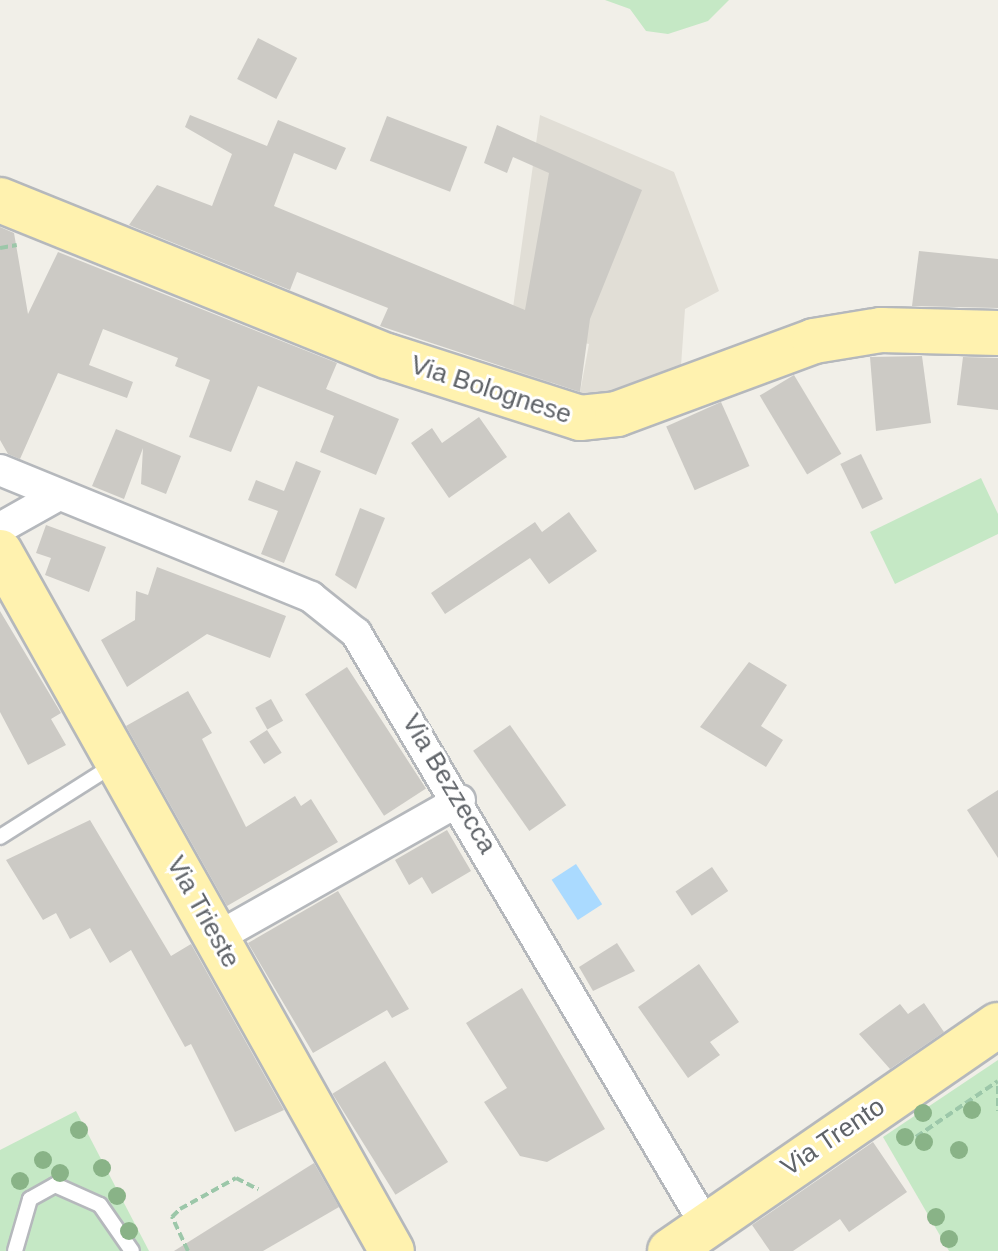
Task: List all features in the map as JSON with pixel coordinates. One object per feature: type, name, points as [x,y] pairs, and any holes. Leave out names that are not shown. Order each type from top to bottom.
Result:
[{"type":"main road","name":"Via Bolognese","points":[[0,200],[387,356],[580,418],[617,414],[814,341],[893,330],[998,333]]},
{"type":"main road","name":"Via Trieste","points":[[4,570],[119,762],[392,1251]]},
{"type":"main road","name":"Via Trento","points":[[670,1251],[998,1025]]},
{"type":"street","name":"Via Bezzecca","points":[[0,470],[57,496],[276,582],[336,614],[369,649],[705,1224]]},
{"type":"street","points":[[0,528],[57,496]]},
{"type":"street","points":[[218,937],[460,800]]},
{"type":"lane","points":[[0,837],[119,762]]},
{"type":"lane","points":[[15,1251],[30,1199],[55,1185],[100,1205],[132,1251]]},
{"type":"path","points":[[998,1084],[998,1111]]},
{"type":"path","points":[[916,1137],[998,1084]]},
{"type":"path","points":[[188,1251],[172,1217],[180,1209],[236,1178],[258,1189]]},
{"type":"shaded area","points":[[540,115],[674,172],[719,291],[685,309],[681,366],[608,396],[579,398],[589,344],[560,338],[549,393],[503,379]]},
{"type":"green space","points":[[605,0],[729,0],[708,21],[668,34],[646,31],[630,9]]},
{"type":"green space","points":[[981,478],[998,514],[998,534],[895,584],[870,532]]},
{"type":"green space","points":[[998,1060],[998,1251],[949,1251],[883,1137]]},
{"type":"green space","points":[[76,1111],[149,1251],[0,1251],[0,1150]]},
{"type":"water","points":[[576,864],[602,904],[578,920],[552,880]]},
{"type":"building","points":[[258,38],[297,58],[276,99],[237,79]]},
{"type":"building","points":[[190,115],[267,146],[278,120],[346,148],[336,170],[294,153],[274,206],[525,310],[549,173],[513,157],[507,173],[484,163],[497,125],[642,190],[590,319],[580,392],[380,326],[388,308],[297,272],[290,290],[129,225],[157,185],[212,206],[232,154],[185,127]]},
{"type":"building","points":[[387,116],[467,147],[450,192],[370,161]]},
{"type":"building","points":[[0,227],[14,233],[28,314],[58,252],[337,363],[326,389],[399,419],[376,475],[320,452],[334,416],[258,386],[231,452],[189,437],[210,380],[175,366],[178,358],[103,329],[89,365],[133,382],[127,398],[58,373],[20,459],[8,454],[0,440]]},
{"type":"building","points":[[919,251],[998,259],[998,308],[912,306]]},
{"type":"building","points":[[922,356],[931,423],[876,431],[870,357]]},
{"type":"building","points":[[963,357],[998,358],[998,410],[957,405]]},
{"type":"building","points":[[794,375],[841,454],[807,474],[760,396]]},
{"type":"building","points":[[721,402],[749,466],[695,490],[666,426]]},
{"type":"building","points":[[479,417],[507,457],[449,498],[411,443],[432,428],[442,443]]},
{"type":"building","points":[[116,429],[181,456],[166,494],[141,484],[143,448],[124,499],[92,486]]},
{"type":"building","points":[[861,454],[883,499],[862,509],[840,464]]},
{"type":"building","points":[[296,461],[321,471],[284,563],[261,554],[278,511],[248,500],[256,480],[284,491]]},
{"type":"building","points":[[360,508],[385,518],[356,589],[335,575]]},
{"type":"building","points":[[569,512],[597,551],[549,584],[530,558],[445,614],[431,593],[535,522],[542,532]]},
{"type":"building","points":[[46,525],[106,547],[89,592],[45,575],[51,558],[36,553]]},
{"type":"building","points":[[157,567],[286,616],[270,658],[207,634],[127,687],[101,640],[135,620],[136,591],[148,595]]},
{"type":"building","points":[[0,611],[61,713],[51,719],[66,745],[28,765],[0,712]]},
{"type":"building","points":[[749,662],[787,685],[761,726],[783,740],[766,767],[700,727]]},
{"type":"building","points":[[347,667],[426,789],[384,816],[305,694]]},
{"type":"building","points":[[188,691],[212,733],[202,739],[246,827],[295,796],[301,806],[311,799],[338,842],[227,906],[126,726]]},
{"type":"building","points":[[271,699],[283,721],[267,730],[255,708]]},
{"type":"building","points":[[510,725],[566,805],[529,831],[473,751]]},
{"type":"building","points":[[267,730],[282,753],[264,764],[249,741]]},
{"type":"building","points":[[998,790],[998,858],[967,810]]},
{"type":"building","points":[[90,820],[171,956],[191,944],[284,1110],[235,1132],[191,1044],[185,1047],[131,950],[110,963],[90,928],[70,939],[56,913],[43,920],[6,860]]},
{"type":"building","points":[[447,830],[471,871],[432,894],[422,877],[409,885],[395,860]]},
{"type":"building","points":[[712,867],[728,891],[692,916],[676,892]]},
{"type":"building","points":[[338,891],[409,1009],[392,1018],[387,1010],[313,1053],[248,943]]},
{"type":"building","points":[[617,943],[635,971],[593,991],[579,967]]},
{"type":"building","points":[[699,964],[739,1022],[710,1042],[720,1055],[688,1078],[638,1007]]},
{"type":"building","points":[[522,988],[605,1129],[547,1162],[520,1156],[484,1102],[507,1088],[466,1023]]},
{"type":"building","points":[[924,1003],[944,1032],[890,1069],[859,1034],[900,1004],[908,1014]]},
{"type":"building","points":[[385,1061],[448,1162],[395,1195],[332,1094]]},
{"type":"building","points":[[873,1142],[907,1192],[849,1232],[840,1219],[793,1251],[770,1251],[752,1225]]},
{"type":"building","points":[[314,1163],[339,1207],[263,1251],[174,1251]]}]
